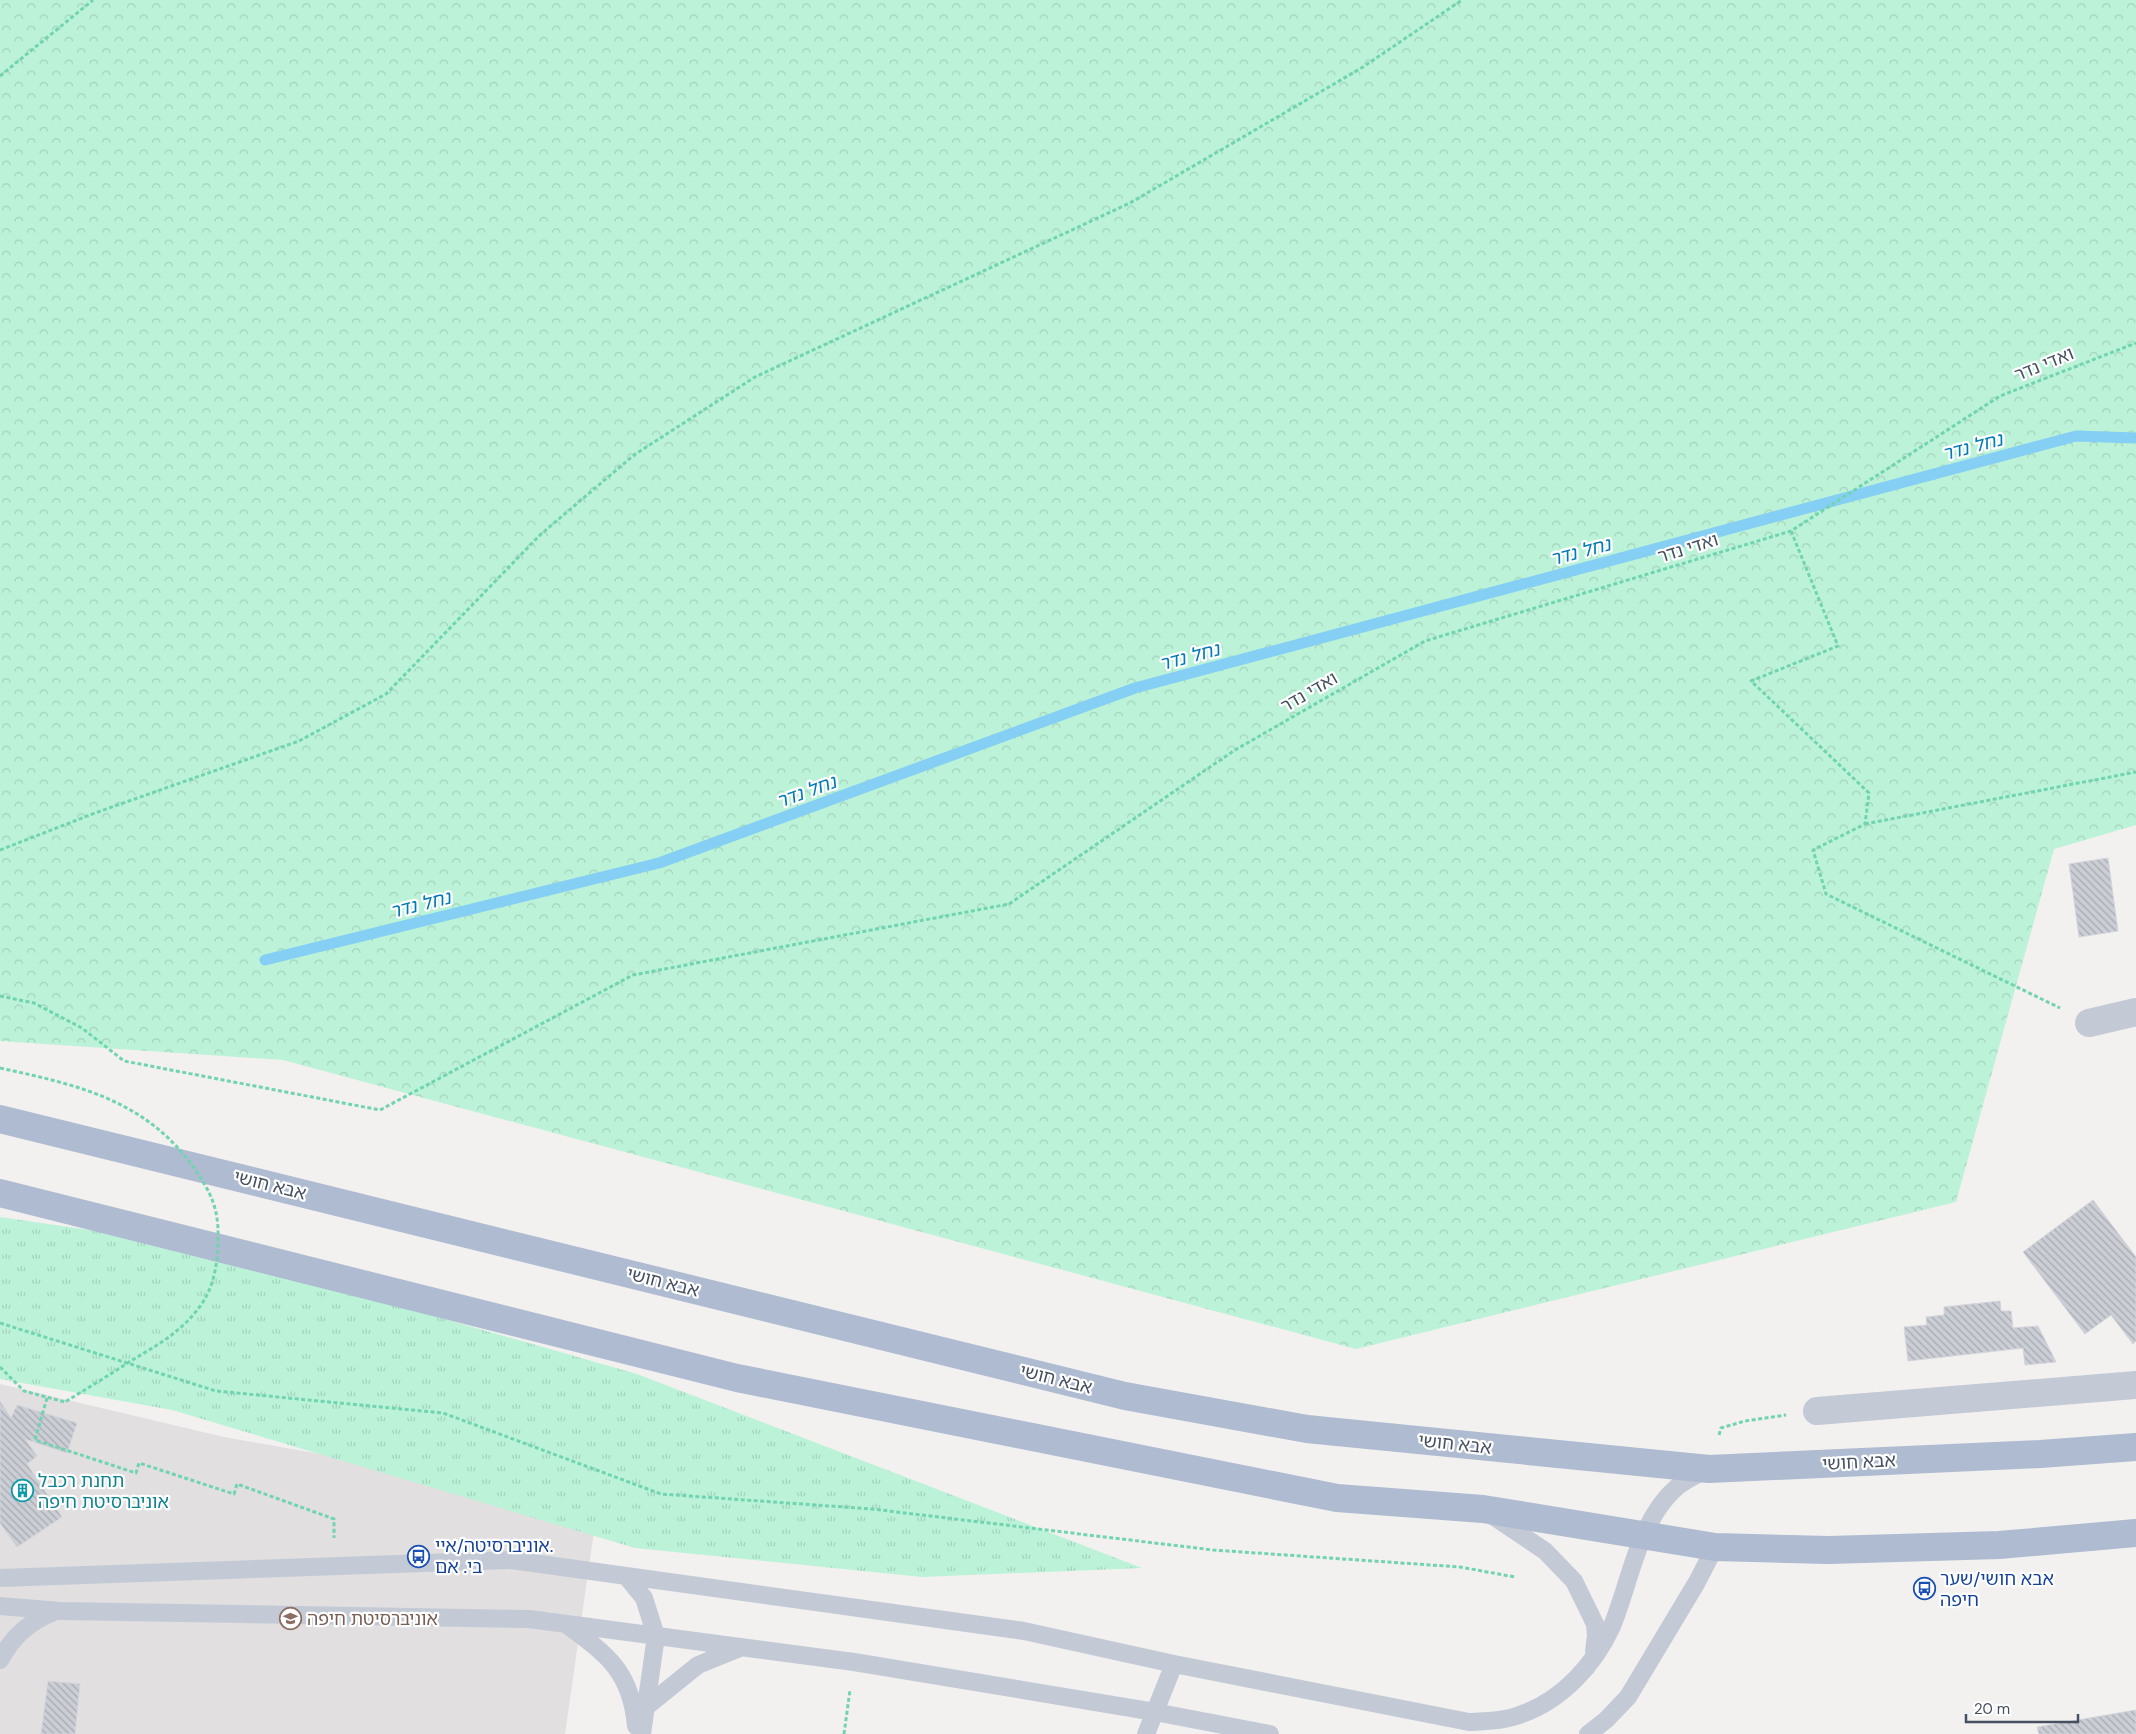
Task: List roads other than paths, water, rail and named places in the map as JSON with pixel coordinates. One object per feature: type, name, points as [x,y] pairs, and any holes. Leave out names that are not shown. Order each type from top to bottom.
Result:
[{"type":"main road","name":"אבא חושי","points":[[0,1119],[1125,1396],[1307,1429],[1709,1469],[2031,1454],[2136,1447]]},
{"type":"main road","points":[[0,1193],[738,1378],[1337,1498],[1483,1509],[1715,1547],[1829,1550],[1989,1545],[2118,1536],[2136,1533]]},
{"type":"street","points":[[2089,1023],[2136,1012]]},
{"type":"street","points":[[1817,1411],[2136,1385]]},
{"type":"lane","points":[[3,1579],[511,1560],[1024,1631],[1174,1664],[1469,1722],[1498,1720],[1521,1715],[1542,1706],[1561,1692],[1581,1673],[1593,1658],[1612,1626],[1644,1536],[1656,1512],[1678,1486],[1709,1469]]},
{"type":"lane","points":[[1483,1509],[1544,1551],[1574,1581],[1595,1624],[1596,1636],[1593,1658]]},
{"type":"lane","points":[[1588,1734],[1606,1720],[1628,1697],[1697,1582],[1715,1547]]},
{"type":"lane","points":[[626,1576],[644,1598],[656,1636],[642,1734]]},
{"type":"lane","points":[[0,1606],[60,1610],[520,1618],[854,1662],[1155,1712],[1270,1734]]},
{"type":"lane","points":[[0,1660],[5,1650],[27,1625],[60,1610]]},
{"type":"lane","points":[[564,1623],[601,1650],[617,1668],[634,1705],[637,1734]]},
{"type":"lane","points":[[646,1707],[698,1665],[741,1647]]},
{"type":"lane","points":[[1146,1734],[1174,1664]]},
{"type":"waterway","name":"נחל נדר","points":[[265,960],[659,863],[1135,688],[2076,436],[2136,438]]},
{"type":"place","name":"תחנת רכבל אוניברסיטת חיפה","points":[[22,1491]]},
{"type":"place","name":"אוניברסיטה/איי. בי. אם","points":[[419,1556]]},
{"type":"place","name":"אבא חושי/שער חיפה","points":[[1924,1589]]},
{"type":"place","name":"אוניברסיטת חיפה","points":[[291,1619]]}]
